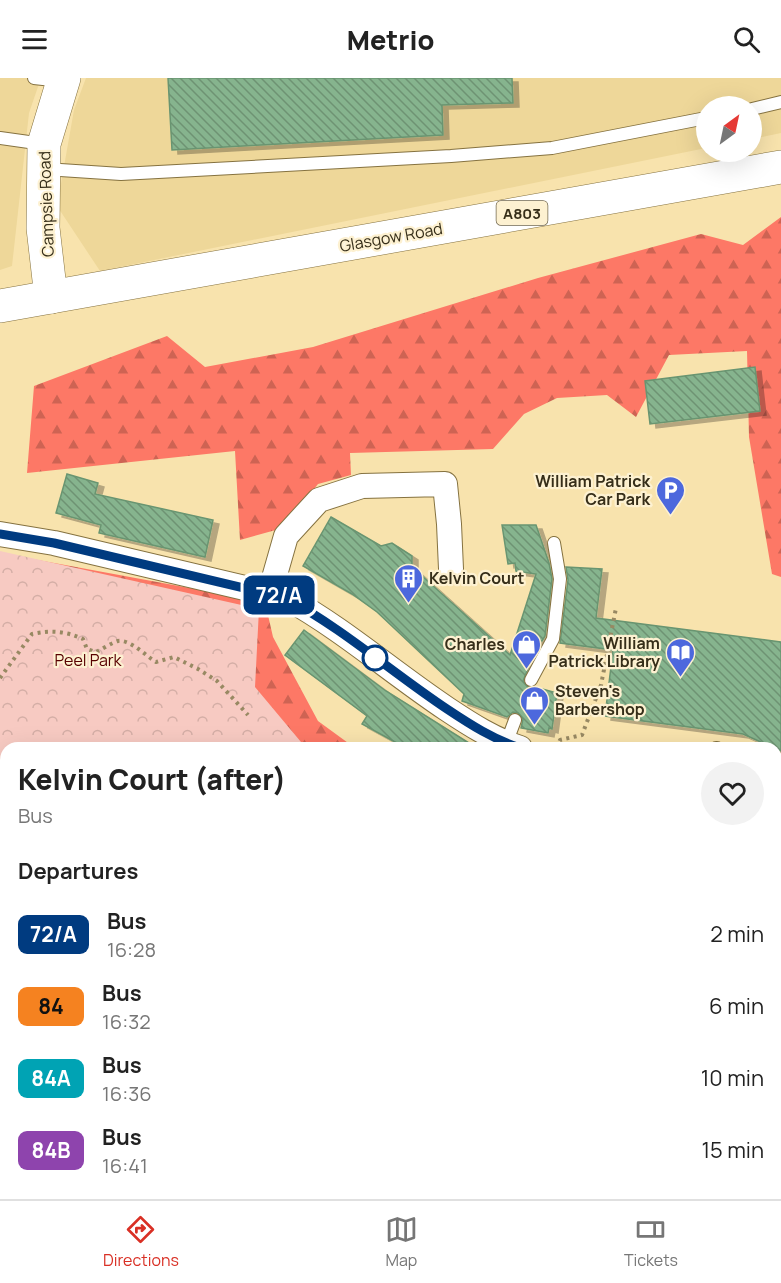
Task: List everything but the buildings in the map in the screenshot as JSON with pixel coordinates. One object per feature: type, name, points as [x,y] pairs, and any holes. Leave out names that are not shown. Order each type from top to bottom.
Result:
[{"type":"main road","name":"Campsie Road","points":[[51,297],[43,228],[44,157],[53,79]]},
{"type":"main road","name":"Glasgow Road","points":[[0,306],[766,170]]},
{"type":"main road","points":[[766,170],[781,187]]},
{"type":"street","points":[[270,592],[286,536],[319,500],[362,486],[445,484],[451,569]]},
{"type":"street","points":[[0,534],[54,543],[270,592],[286,598],[311,611],[437,702],[489,736],[503,742]]},
{"type":"lane","points":[[762,107],[781,102]]},
{"type":"lane","points":[[0,138],[44,157],[121,174],[451,156],[552,148],[696,120]]},
{"type":"lane","points":[[531,680],[553,639],[560,579],[554,543]]},
{"type":"lane","points":[[513,742],[515,720]]},
{"type":"path","points":[[559,742],[582,735],[601,685],[616,608]]},
{"type":"path","points":[[0,678],[32,634],[48,631],[72,634],[83,639],[87,649],[96,652],[119,641],[131,644],[143,655],[156,662],[174,657],[198,669],[217,681],[248,715]]},
{"type":"shaded area","points":[[0,78],[41,78],[29,113],[12,266],[0,270]]},
{"type":"shaded area","points":[[86,78],[781,78],[781,133],[762,137],[762,96],[696,96],[696,150],[100,271],[57,206],[74,110]]},
{"type":"green space","points":[[781,217],[781,577],[772,574],[749,437],[747,351],[669,355],[636,417],[607,395],[557,398],[524,414],[493,449],[350,453],[351,475],[318,484],[283,528],[240,540],[235,451],[27,473],[34,386],[167,336],[205,367],[313,347],[538,278],[701,234],[743,245]]},
{"type":"green space","name":"Peel Park","points":[[0,551],[259,609],[255,687],[301,742],[0,742]]},
{"type":"green space","points":[[0,553],[265,602],[273,637],[318,721],[347,742],[266,742]]},
{"type":"bus line","name":"72/A","points":[[0,534],[54,543],[270,592],[286,598],[311,611],[437,702],[502,742]]},
{"type":"place","name":"William Patrick Car Park","points":[[671,516]]},
{"type":"place","name":"Kelvin Court","points":[[408,604]]},
{"type":"place","name":"Charles","points":[[526,670]]},
{"type":"place","name":"William Patrick Library","points":[[681,678]]},
{"type":"place","name":"Steven's Barbershop","points":[[534,726]]}]
